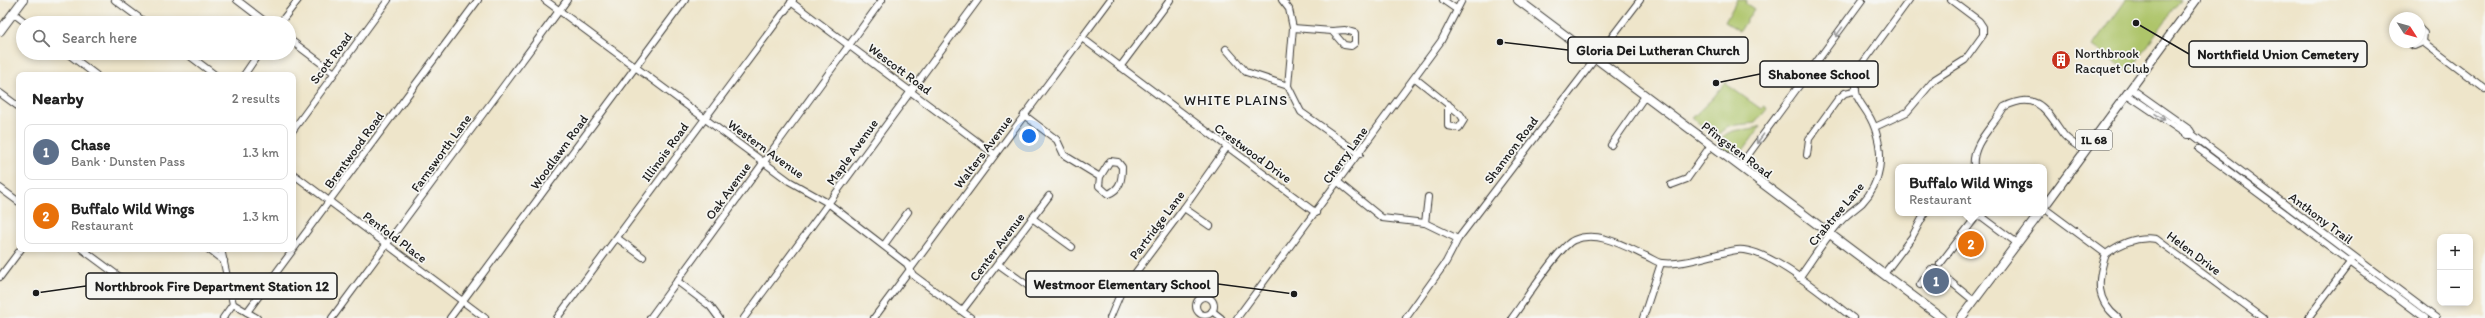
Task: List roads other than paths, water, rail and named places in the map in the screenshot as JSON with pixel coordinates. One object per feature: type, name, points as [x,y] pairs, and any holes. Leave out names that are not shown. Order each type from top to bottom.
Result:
[{"type":"main road","points":[[0,31],[23,0]]},
{"type":"main road","name":"Pfingsten Road","points":[[1518,0],[1942,318]]},
{"type":"main road","name":"IL 68","points":[[2047,204],[2196,0]]},
{"type":"main road","points":[[1961,318],[2038,216]]},
{"type":"street","points":[[115,0],[137,16]]},
{"type":"street","points":[[237,0],[258,16]]},
{"type":"street","points":[[285,16],[298,0]]},
{"type":"street","name":"Scott Road","points":[[296,126],[333,72],[388,0]]},
{"type":"street","name":"Brentwood Road","points":[[296,246],[478,0]]},
{"type":"street","name":"Western Avenue","points":[[545,0],[789,181],[828,203],[884,245],[911,269],[914,275],[971,318]]},
{"type":"street","name":"Farnsworth Lane","points":[[332,318],[567,0]]},
{"type":"street","name":"Woodlawn Road","points":[[450,318],[685,0]]},
{"type":"street","name":"Oak Avenue","points":[[650,318],[882,0]]},
{"type":"street","name":"Maple Avenue","points":[[744,318],[978,0]]},
{"type":"street","name":"Walters Avenue","points":[[874,318],[994,154],[1110,0]]},
{"type":"street","points":[[1120,67],[1170,0]]},
{"type":"street","points":[[1282,0],[1289,9],[1293,28],[1288,86],[1301,112],[1360,154]]},
{"type":"street","points":[[1443,0],[1456,9]]},
{"type":"street","name":"Cherry Lane","points":[[1238,318],[1415,78],[1441,41],[1456,9],[1462,0]]},
{"type":"street","name":"Shannon Road","points":[[1406,318],[1446,262],[1458,239],[1640,0]]},
{"type":"street","points":[[1740,166],[1862,0]]},
{"type":"street","points":[[1807,155],[1808,139],[1838,99],[1845,92],[1854,91],[1860,67],[1909,0]]},
{"type":"street","points":[[1875,126],[1907,112],[1934,79],[1965,60],[1983,35],[1983,27],[1979,21],[1951,0]]},
{"type":"street","name":"Wescott Road","points":[[792,1],[994,154]]},
{"type":"street","name":"Illinois Road","points":[[558,318],[618,238],[704,118],[792,1]]},
{"type":"street","points":[[1293,28],[1332,31]]},
{"type":"street","name":"Crestwood Drive","points":[[1082,38],[1316,212]]},
{"type":"street","points":[[296,44],[333,72]]},
{"type":"street","points":[[2425,44],[2485,89]]},
{"type":"street","points":[[1226,49],[1246,72],[1288,86]]},
{"type":"street","points":[[76,60],[92,72]]},
{"type":"street","points":[[195,60],[211,72]]},
{"type":"street","points":[[246,72],[254,60]]},
{"type":"street","points":[[1415,78],[1448,104]]},
{"type":"street","name":"Crabtree Lane","points":[[1799,278],[1841,221],[1862,202],[1876,182],[1881,157],[1875,126],[1854,91]]},
{"type":"street","name":"Anthony Trail","points":[[2130,92],[2190,130],[2193,136],[2240,169],[2425,318]]},
{"type":"street","points":[[0,93],[16,105]]},
{"type":"street","points":[[1611,145],[1645,96]]},
{"type":"street","points":[[1974,164],[1973,159],[1977,146],[1996,122],[2004,107],[2026,100],[2037,103],[2055,119],[2064,135],[2085,151]]},
{"type":"street","points":[[1024,115],[1057,140],[1064,155],[1100,177]]},
{"type":"street","points":[[1672,185],[1687,178],[1712,145]]},
{"type":"street","name":"Partridge Lane","points":[[1110,318],[1121,292],[1184,208],[1227,147]]},
{"type":"street","name":"Anthony Trail","points":[[2199,149],[2436,318]]},
{"type":"street","points":[[1110,161],[1118,162],[1122,167],[1121,181],[1113,192],[1108,194],[1103,190],[1100,186],[1100,177],[1110,161]]},
{"type":"street","points":[[2235,176],[2240,169]]},
{"type":"street","name":"Penfold Place","points":[[296,176],[485,318]]},
{"type":"street","points":[[1338,182],[1382,218],[1425,222],[1458,239]]},
{"type":"street","points":[[0,188],[16,200]]},
{"type":"street","name":"Center Avenue","points":[[962,311],[1049,196]]},
{"type":"street","points":[[1425,222],[1428,197]]},
{"type":"street","points":[[1184,208],[1210,226]]},
{"type":"street","points":[[2047,210],[2106,254],[2100,270],[2099,287],[2102,302],[2118,318]]},
{"type":"street","points":[[884,245],[908,212]]},
{"type":"street","points":[[1884,274],[1912,238],[1923,216]]},
{"type":"street","points":[[1940,264],[1976,216],[1982,216],[2017,243]]},
{"type":"street","points":[[1032,218],[1072,248]]},
{"type":"street","points":[[1512,318],[1562,251],[1572,240],[1587,236],[1612,240],[1661,264],[1739,250],[1770,259],[1799,278],[1853,318]]},
{"type":"street","points":[[618,238],[643,257]]},
{"type":"street","name":"Helen Drive","points":[[2106,254],[2119,245],[2134,239],[2156,239],[2263,318]]},
{"type":"street","points":[[0,277],[19,252]]},
{"type":"street","points":[[86,252],[140,292]]},
{"type":"street","points":[[212,252],[224,261]]},
{"type":"street","points":[[222,252],[233,304],[223,318]]},
{"type":"street","name":"Brentwood Road","points":[[247,312],[292,252]]},
{"type":"street","points":[[2308,318],[2352,259]]},
{"type":"street","points":[[998,264],[1038,293]]},
{"type":"street","points":[[1643,318],[1661,264]]},
{"type":"street","points":[[1920,285],[1931,269],[1935,269],[1974,301]]},
{"type":"street","points":[[677,281],[710,306],[718,318]]},
{"type":"street","points":[[233,304],[257,318]]},
{"type":"street","points":[[1212,311],[1221,318]]},
{"type":"place","name":"Northfield Union Cemetery","points":[[2136,23]]},
{"type":"place","name":"Gloria Dei Lutheran Church","points":[[1500,42]]},
{"type":"place","name":"Northbrook Racquet Club","points":[[2061,60]]},
{"type":"place","name":"Shabonee School","points":[[1716,83]]},
{"type":"place","name":"Buffalo Wild Wings","points":[[1971,244]]},
{"type":"place","name":"Chase","points":[[1936,281]]},
{"type":"place","name":"Northbrook Fire Department Station 12","points":[[36,293]]},
{"type":"place","name":"Westmoor Elementary School","points":[[1294,294]]},
{"type":"district","name":"WHITE PLAINS","points":[[1236,100]]}]
